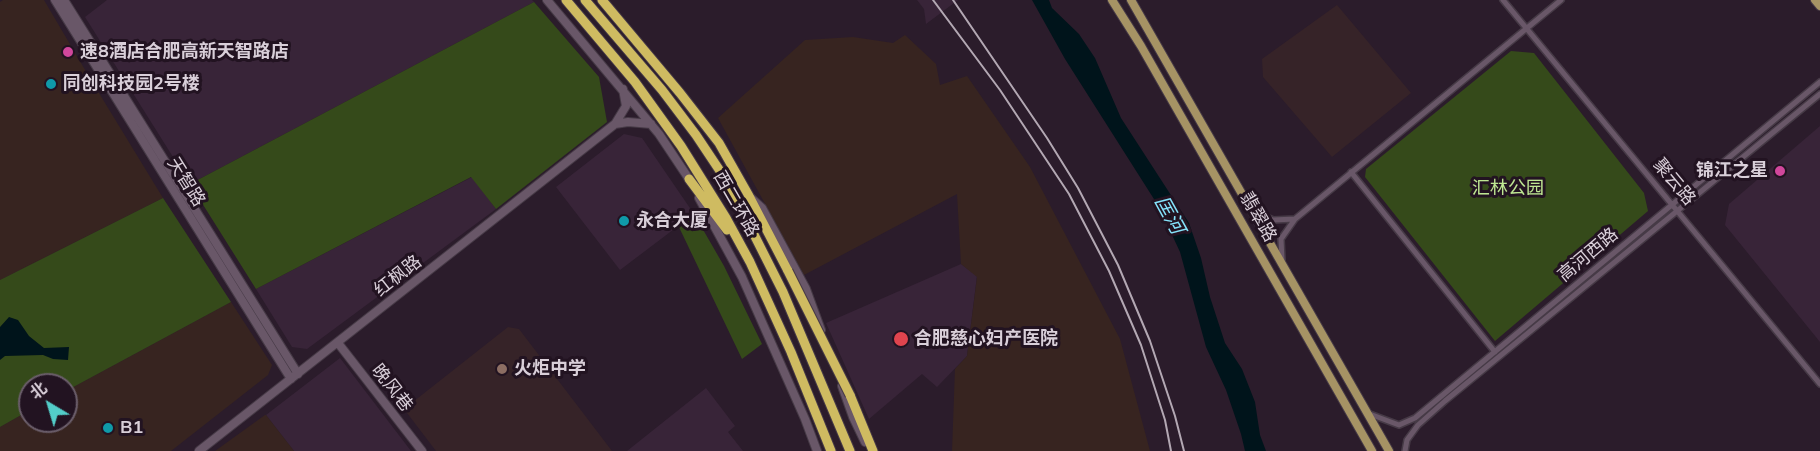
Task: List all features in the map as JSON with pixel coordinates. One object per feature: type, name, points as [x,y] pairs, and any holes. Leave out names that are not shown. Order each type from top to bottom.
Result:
[{"type":"highway","name":"西二环路","points":[[566,0],[635,82],[681,146],[726,218],[750,262],[791,352],[831,451]]},
{"type":"highway","name":"西二环路","points":[[585,0],[662,90],[696,135],[729,185],[783,292],[850,451]]},
{"type":"highway","name":"西二环路","points":[[602,0],[680,93],[719,144],[788,271]]},
{"type":"highway","points":[[689,179],[750,262]]},
{"type":"highway","points":[[729,185],[788,271],[850,395],[871,451]]},
{"type":"main road","name":"翡翠路","points":[[1112,0],[1170,97],[1372,451]]},
{"type":"main road","name":"翡翠路","points":[[1131,0],[1389,451]]},
{"type":"main road","points":[[1815,0],[1820,6]]},
{"type":"street","name":"天智路","points":[[55,0],[294,377]]},
{"type":"street","name":"天智路","points":[[64,0],[294,377]]},
{"type":"street","points":[[547,0],[651,124],[689,179],[742,277],[805,419],[816,450]]},
{"type":"street","name":"聚云路","points":[[1503,0],[1820,384]]},
{"type":"street","points":[[1282,265],[1281,239],[1295,219],[1561,0]]},
{"type":"street","name":"高河西路","points":[[1367,412],[1399,425],[1415,418],[1820,82]]},
{"type":"street","points":[[615,124],[626,106],[623,89]]},
{"type":"street","name":"高河西路","points":[[1405,451],[1407,440],[1418,425],[1820,94]]},
{"type":"street","points":[[615,124],[628,122],[651,124]]},
{"type":"street","name":"红枫路","points":[[199,451],[615,124]]},
{"type":"street","points":[[1351,172],[1495,352]]},
{"type":"street","points":[[749,196],[762,208],[806,289],[853,417],[871,451]]},
{"type":"street","points":[[1251,210],[1273,220],[1295,219]]},
{"type":"street","name":"晚风巷","points":[[338,343],[422,451]]},
{"type":"shaded area","points":[[3,0],[44,0],[163,198],[0,280],[0,2]]},
{"type":"shaded area","points":[[107,0],[532,0],[534,2],[190,184],[85,17]]},
{"type":"shaded area","points":[[917,0],[958,0],[926,24],[924,9]]},
{"type":"shaded area","points":[[1337,5],[1411,93],[1332,157],[1263,77],[1262,59]]},
{"type":"shaded area","points":[[905,35],[936,64],[940,85],[967,76],[1030,167],[1120,339],[1150,451],[952,451],[955,369],[967,356],[977,277],[961,264],[957,194],[804,275],[718,118],[805,40],[853,37],[893,43]]},
{"type":"shaded area","points":[[1820,126],[1820,342],[1725,225],[1729,204]]},
{"type":"shaded area","points":[[624,134],[642,138],[694,214],[620,270],[556,187]]},
{"type":"shaded area","points":[[472,177],[496,209],[307,349],[292,347],[256,289]]},
{"type":"shaded area","name":"合肥慈心妇产医院","points":[[961,264],[977,276],[967,356],[937,387],[922,374],[869,419],[826,323]]},
{"type":"shaded area","points":[[231,302],[272,365],[268,375],[171,451],[0,451],[0,427],[18,417],[18,433],[78,433],[78,385]]},
{"type":"shaded area","name":"火炬中学","points":[[508,327],[519,329],[612,451],[436,451],[404,409]]},
{"type":"shaded area","points":[[340,358],[411,451],[294,451],[266,415]]},
{"type":"shaded area","points":[[706,388],[735,426],[728,432],[743,451],[627,451]]},
{"type":"shaded area","points":[[265,415],[294,451],[215,451]]},
{"type":"green space","points":[[534,2],[599,77],[607,122],[496,209],[471,177],[256,289],[190,184]]},
{"type":"green space","name":"汇林公园","points":[[1511,51],[1534,53],[1644,193],[1648,211],[1495,341],[1365,177],[1366,169]]},
{"type":"green space","points":[[163,198],[231,302],[78,385],[78,373],[18,373],[18,417],[0,427],[0,280]]},
{"type":"green space","points":[[694,214],[724,266],[762,344],[742,359],[678,225]]},
{"type":"water","name":"匡河","points":[[1032,0],[1049,0],[1052,8],[1079,34],[1095,58],[1121,118],[1189,223],[1225,343],[1242,369],[1255,402],[1260,435],[1266,451],[1245,451],[1226,390],[1206,347],[1180,252],[1159,207],[1065,59]]},
{"type":"water","points":[[9,317],[18,320],[29,336],[44,348],[69,347],[68,360],[53,359],[43,355],[5,356],[0,360],[0,327]]},
{"type":"railway","points":[[933,0],[1000,90],[1069,194],[1109,271],[1141,345],[1165,420],[1171,451]]},
{"type":"railway","points":[[953,0],[1047,138],[1078,188],[1118,265],[1150,341],[1184,451]]},
{"type":"place","name":"速8酒店合肥高新天智路店","points":[[68,52]]},
{"type":"place","name":"同创科技园2号楼","points":[[51,84]]},
{"type":"place","name":"锦江之星","points":[[1780,171]]},
{"type":"place","name":"永合大厦","points":[[624,221]]},
{"type":"place","name":"合肥慈心妇产医院","points":[[901,339]]},
{"type":"place","name":"火炬中学","points":[[502,369]]},
{"type":"place","name":"B1","points":[[108,428]]}]
